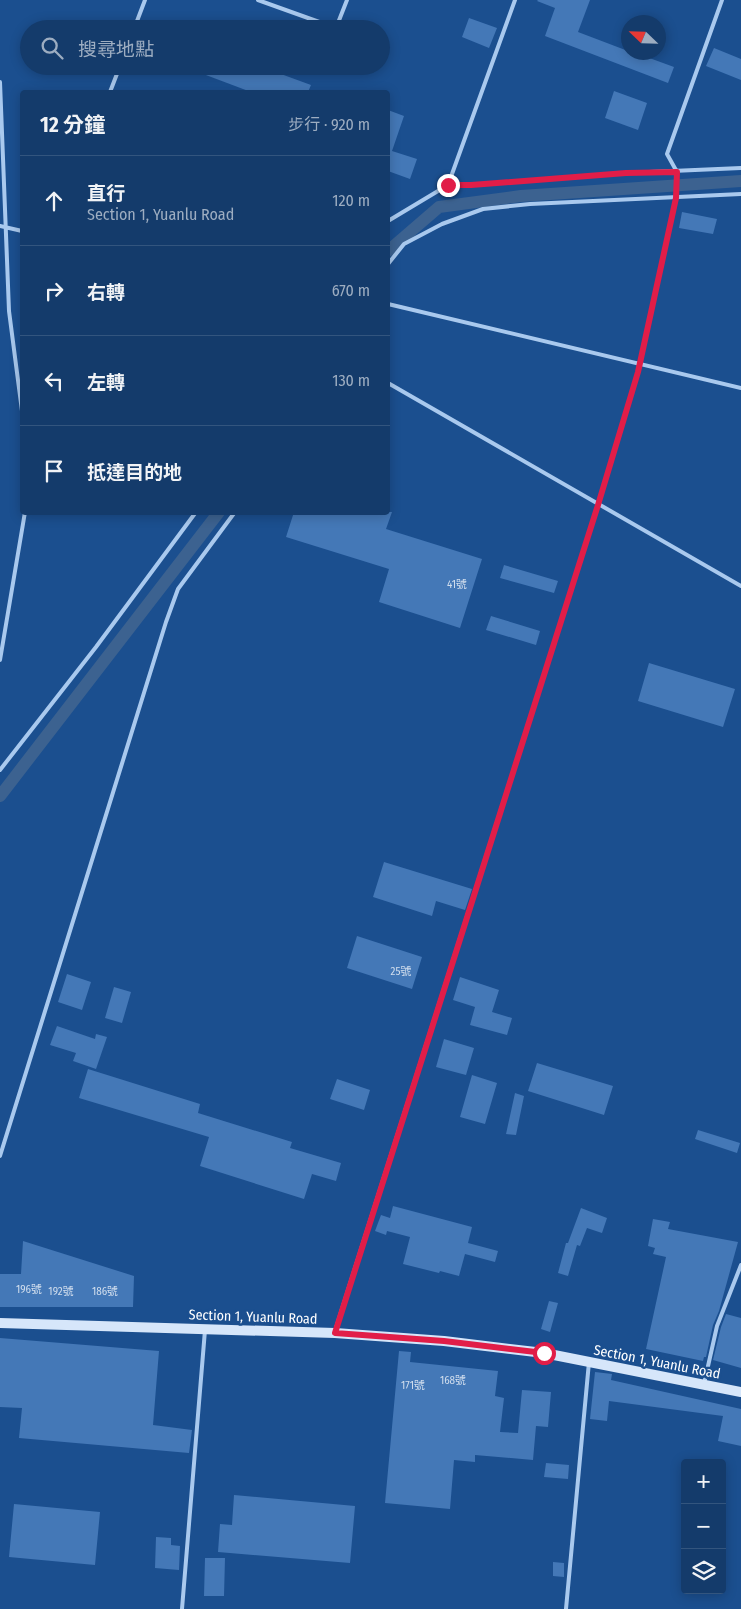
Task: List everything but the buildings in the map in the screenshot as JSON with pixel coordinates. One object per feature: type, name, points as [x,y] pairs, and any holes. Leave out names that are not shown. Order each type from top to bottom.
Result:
[{"type":"main road","name":"Section 1, Yuanlu Road","points":[[0,1323],[335,1333],[444,1341],[544,1353],[741,1392]]},
{"type":"lane","points":[[137,20],[145,0]]},
{"type":"lane","points":[[258,0],[314,20]]},
{"type":"lane","points":[[339,20],[347,0]]},
{"type":"lane","points":[[448,185],[515,0]]},
{"type":"lane","points":[[335,1333],[598,505],[640,364],[676,198],[677,172],[667,154],[722,0]]},
{"type":"lane","points":[[111,90],[117,75]]},
{"type":"lane","points":[[0,82],[9,311],[20,396]]},
{"type":"lane","points":[[390,220],[448,185],[471,185],[626,173],[741,168]]},
{"type":"lane","points":[[390,262],[404,244],[442,224],[483,209],[530,204],[741,194]]},
{"type":"lane","points":[[0,226],[20,230]]},
{"type":"lane","points":[[390,304],[741,388]]},
{"type":"lane","points":[[390,383],[741,586]]},
{"type":"lane","points":[[0,660],[24,515]]},
{"type":"lane","points":[[0,770],[96,647],[194,515]]},
{"type":"lane","points":[[0,1156],[166,622],[178,589],[233,515]]},
{"type":"lane","points":[[704,1384],[717,1326],[741,1265]]},
{"type":"lane","points":[[182,1609],[205,1330]]},
{"type":"lane","points":[[566,1609],[589,1362]]},
{"type":"waterway","points":[[390,249],[439,207],[521,196],[741,181]]},
{"type":"waterway","points":[[0,796],[217,515]]},
{"type":"route","points":[[448,185],[471,185],[626,173],[677,172],[676,198],[638,372],[598,505],[335,1333],[444,1341],[544,1353]]}]
